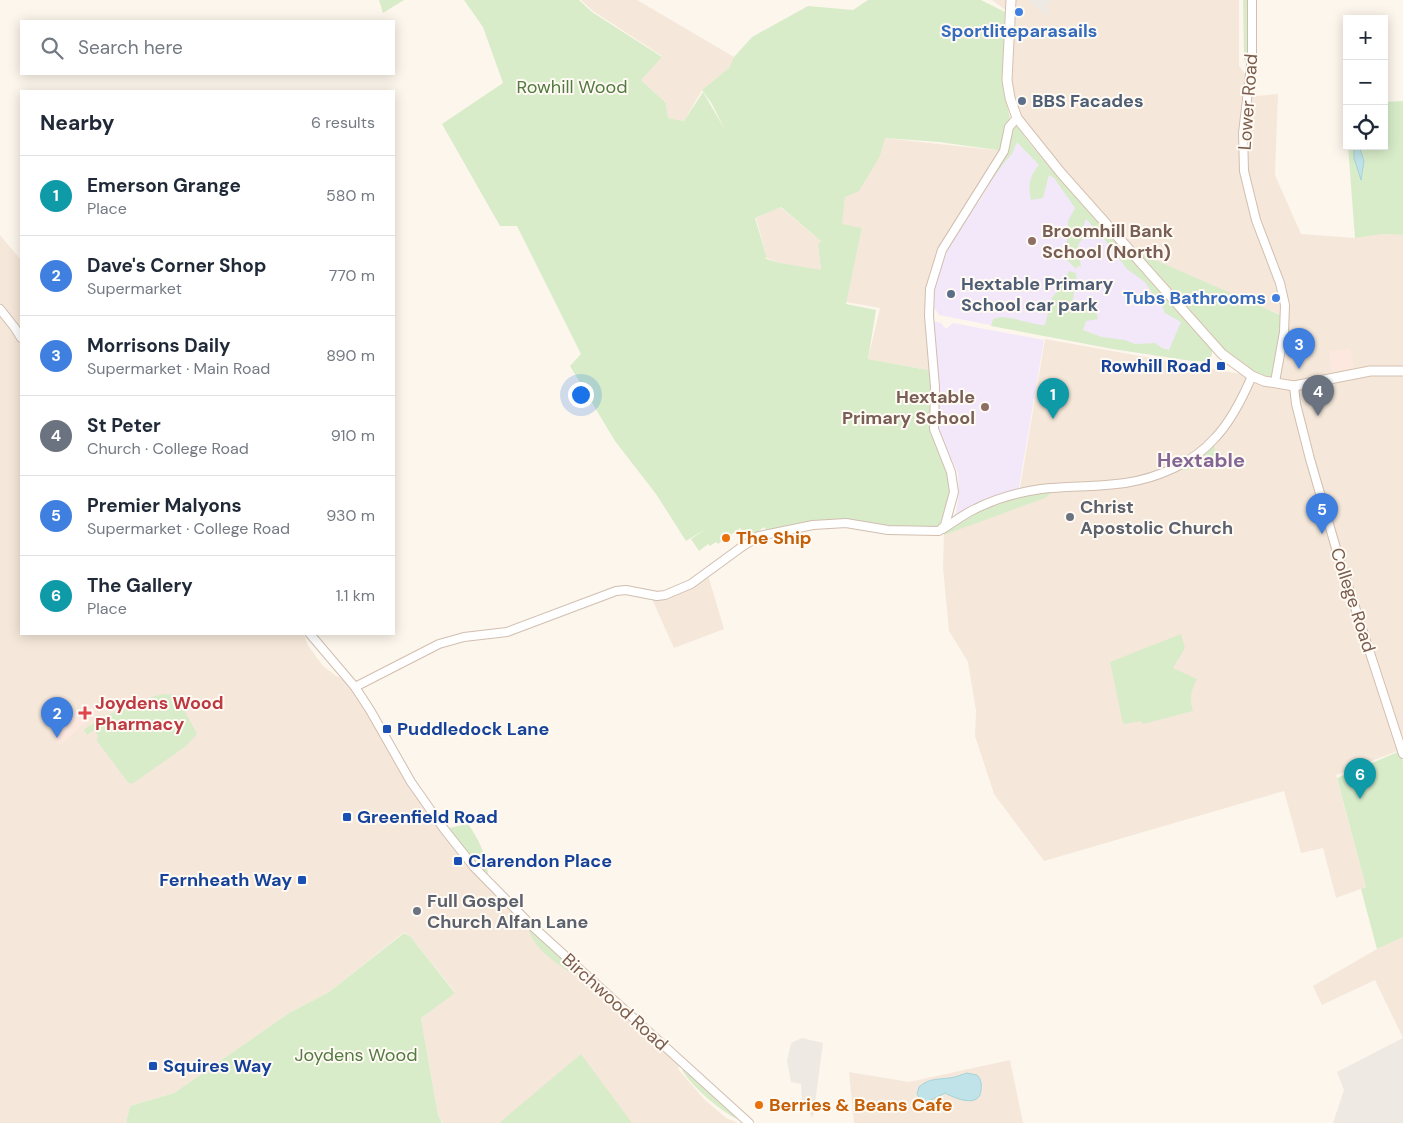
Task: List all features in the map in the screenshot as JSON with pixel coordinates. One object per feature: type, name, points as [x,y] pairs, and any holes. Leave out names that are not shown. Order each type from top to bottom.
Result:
[{"type":"main road","points":[[1011,0],[1007,80],[1010,98],[1017,118],[1061,173],[1222,354],[1252,376],[1264,381],[1294,386],[1370,371],[1403,371]]},
{"type":"street","name":"Lower Road","points":[[1252,0],[1252,57],[1242,133],[1244,171],[1256,220],[1282,288],[1285,305],[1286,317],[1275,382]]},
{"type":"street","points":[[939,531],[945,526],[954,492],[951,472],[934,429],[935,387],[929,316],[930,289],[942,250],[1004,151],[1009,127],[1017,118]]},
{"type":"street","points":[[0,309],[16,328],[20,336]]},
{"type":"street","points":[[355,687],[439,644],[464,637],[507,632],[616,591],[626,590],[657,596],[676,591],[708,573],[759,536],[813,525],[846,522],[888,530],[939,531],[975,509],[1005,498],[1040,490],[1126,483],[1154,477],[1198,453],[1215,438],[1241,400],[1252,376]]},
{"type":"street","name":"College Road","points":[[1294,386],[1296,404],[1310,459],[1338,555],[1403,754]]},
{"type":"street","name":"Birchwood Road","points":[[311,635],[355,687],[411,782],[474,867],[530,924],[749,1123]]},
{"type":"shaded area","points":[[581,0],[637,0],[734,57],[729,68],[702,90],[684,121],[668,118],[666,103],[641,80],[662,56],[593,11]]},
{"type":"shaded area","points":[[992,0],[1239,0],[1239,66],[1257,96],[1278,94],[1275,175],[1301,234],[1355,238],[1382,234],[1403,235],[1403,732],[1400,750],[1336,775],[1366,887],[1336,898],[1323,848],[1301,853],[1284,791],[1044,861],[994,794],[975,736],[976,711],[968,662],[949,631],[943,568],[944,528],[1019,494],[1045,339],[1252,376],[1286,317],[1128,248],[1017,118],[1011,90],[1015,17]]},
{"type":"shaded area","points":[[1030,0],[1053,0],[1047,6],[1050,10],[1046,15]]},
{"type":"shaded area","name":"Broomhill Bank School (North)","points":[[1015,122],[1052,170],[1193,329],[1192,361],[1113,349],[939,315],[932,304],[933,290],[944,250],[972,206],[978,203],[985,192],[989,184],[986,183]]},
{"type":"shaded area","points":[[884,138],[1004,151],[942,250],[930,289],[933,371],[868,359],[880,308],[846,302],[862,228],[841,224],[845,197],[880,156]]},
{"type":"shaded area","points":[[780,207],[821,241],[818,245],[821,271],[775,262],[767,258],[756,218]]},
{"type":"shaded area","points":[[0,235],[20,259],[20,635],[304,635],[307,644],[323,666],[336,676],[352,683],[411,782],[474,867],[681,1062],[678,1069],[704,1099],[726,1118],[738,1123],[443,1123],[438,1115],[421,1018],[455,992],[410,936],[404,932],[329,992],[289,1013],[174,1093],[130,1106],[126,1123],[0,1123]]},
{"type":"shaded area","name":"Hextable Primary School","points":[[932,321],[941,323],[946,329],[953,323],[1044,340],[1018,493],[949,523],[956,513],[959,492],[958,473],[937,428]]},
{"type":"shaded area","points":[[1350,349],[1354,368],[1332,372],[1329,351]]},
{"type":"shaded area","points":[[708,575],[724,629],[674,648],[652,599],[664,597]]},
{"type":"shaded area","points":[[87,703],[96,713],[60,745],[51,735]]},
{"type":"shaded area","points":[[1403,937],[1403,1038],[1375,980],[1322,1005],[1313,986],[1377,949]]},
{"type":"shaded area","points":[[802,1038],[823,1043],[813,1118],[802,1103],[801,1084],[791,1082],[787,1061],[791,1043]]},
{"type":"shaded area","points":[[1403,1038],[1403,1123],[1333,1123],[1344,1090],[1337,1072]]},
{"type":"shaded area","points":[[1010,1060],[1023,1123],[854,1123],[849,1072],[909,1082]]},
{"type":"green space","points":[[379,0],[404,0],[383,13]]},
{"type":"green space","name":"Rowhill Wood","points":[[464,0],[579,0],[592,12],[662,57],[641,80],[666,103],[668,118],[684,121],[703,92],[725,130],[712,104],[702,90],[729,68],[734,57],[752,37],[808,6],[853,10],[868,0],[981,0],[1005,12],[1003,78],[1010,118],[1007,125],[1004,151],[939,142],[885,138],[880,156],[859,191],[845,197],[842,224],[862,228],[846,304],[876,310],[868,359],[933,371],[934,429],[951,473],[953,492],[948,514],[939,530],[918,531],[845,522],[768,532],[764,527],[748,539],[740,528],[718,544],[716,542],[710,546],[708,544],[699,551],[691,539],[707,528],[686,541],[656,494],[615,441],[570,366],[581,354],[517,226],[500,226],[442,124],[503,83],[483,27]],"holes":[[[781,207],[821,241],[818,245],[821,270],[775,262],[764,258],[767,258],[755,218]]]},
{"type":"green space","points":[[1243,0],[1249,0],[1249,64],[1247,65],[1244,59]]},
{"type":"green space","points":[[1403,101],[1403,235],[1383,234],[1355,238],[1348,150],[1388,150],[1388,102]]},
{"type":"green space","points":[[1015,122],[1052,170],[1212,350],[1209,360],[1204,362],[1192,361],[1113,349],[991,326],[993,319],[1005,317],[1045,325],[1052,297],[1059,290],[1069,271],[1076,273],[1071,314],[1080,307],[1096,312],[1098,319],[1086,321],[1083,330],[1102,337],[1125,340],[1135,344],[1155,343],[1169,350],[1181,322],[1165,313],[1161,303],[1153,295],[1145,282],[1127,269],[1086,219],[1081,232],[1083,238],[1078,245],[1081,267],[1078,266],[1076,269],[1066,259],[1068,221],[1075,208],[1054,178],[1049,175],[1043,198],[1031,200],[1030,181],[1039,165],[1017,142],[1012,154],[989,184],[987,183],[1010,129]]},
{"type":"green space","points":[[1128,248],[1285,317],[1275,381],[1238,367]]},
{"type":"green space","points":[[1214,439],[1215,454],[1207,468],[1169,471]]},
{"type":"green space","points":[[1056,489],[1045,498],[944,535],[945,528],[1005,498]]},
{"type":"green space","points":[[1181,634],[1185,648],[1173,668],[1197,679],[1191,695],[1193,711],[1143,724],[1141,721],[1123,724],[1110,662]]},
{"type":"green space","points":[[164,694],[176,695],[197,734],[186,746],[131,784],[97,741],[98,735],[94,730],[87,735],[84,730],[122,708]]},
{"type":"green space","points":[[1400,751],[1403,762],[1403,937],[1377,949],[1361,889],[1366,887],[1337,778]]},
{"type":"green space","points":[[468,824],[484,854],[488,874],[485,878],[444,829]]},
{"type":"green space","points":[[530,925],[580,974],[574,975],[546,955],[531,935],[528,927]]},
{"type":"green space","name":"Joydens Wood","points":[[404,933],[410,936],[455,993],[421,1018],[438,1115],[442,1123],[126,1123],[130,1106],[174,1093],[289,1013],[329,992]]},
{"type":"green space","points":[[581,1054],[632,1123],[499,1123]]},
{"type":"green space","points":[[682,1070],[739,1118],[737,1119],[730,1115],[706,1098],[686,1077]]},
{"type":"water","points":[[1354,150],[1360,150],[1364,161],[1361,180],[1354,158]]},
{"type":"water","points":[[967,1073],[977,1075],[981,1084],[980,1096],[972,1101],[945,1093],[927,1102],[921,1100],[917,1094],[919,1087],[927,1082]]},
{"type":"place","name":"Sportliteparasails","points":[[1019,12]]},
{"type":"place","name":"BBS Facades","points":[[1022,101]]},
{"type":"place","name":"Broomhill Bank School (North)","points":[[1032,241]]},
{"type":"place","name":"Hextable Primary School car park","points":[[951,294]]},
{"type":"place","name":"Tubs Bathrooms","points":[[1276,298]]},
{"type":"place","name":"Rowhill Road","points":[[1221,366]]},
{"type":"place","name":"Morrisons Daily","points":[[1299,369]]},
{"type":"place","name":"Hextable Primary School","points":[[985,407]]},
{"type":"place","name":"St Peter","points":[[1318,416]]},
{"type":"place","name":"Emerson Grange","points":[[1053,419]]},
{"type":"place","name":"Christ Apostolic Church","points":[[1070,517]]},
{"type":"place","name":"Premier Malyons","points":[[1322,534]]},
{"type":"place","name":"The Ship","points":[[726,538]]},
{"type":"place","name":"Joydens Wood Pharmacy","points":[[85,713]]},
{"type":"place","name":"Puddledock Lane","points":[[387,729]]},
{"type":"place","name":"Dave's Corner Shop","points":[[57,738]]},
{"type":"place","name":"The Gallery","points":[[1360,799]]},
{"type":"place","name":"Greenfield Road","points":[[347,817]]},
{"type":"place","name":"Clarendon Place","points":[[458,861]]},
{"type":"place","name":"Fernheath Way","points":[[302,880]]},
{"type":"place","name":"Full Gospel Church Alfan Lane","points":[[417,911]]},
{"type":"place","name":"Squires Way","points":[[153,1066]]},
{"type":"place","name":"Berries & Beans Cafe","points":[[759,1105]]},
{"type":"district","name":"Hextable","points":[[1201,460]]}]
